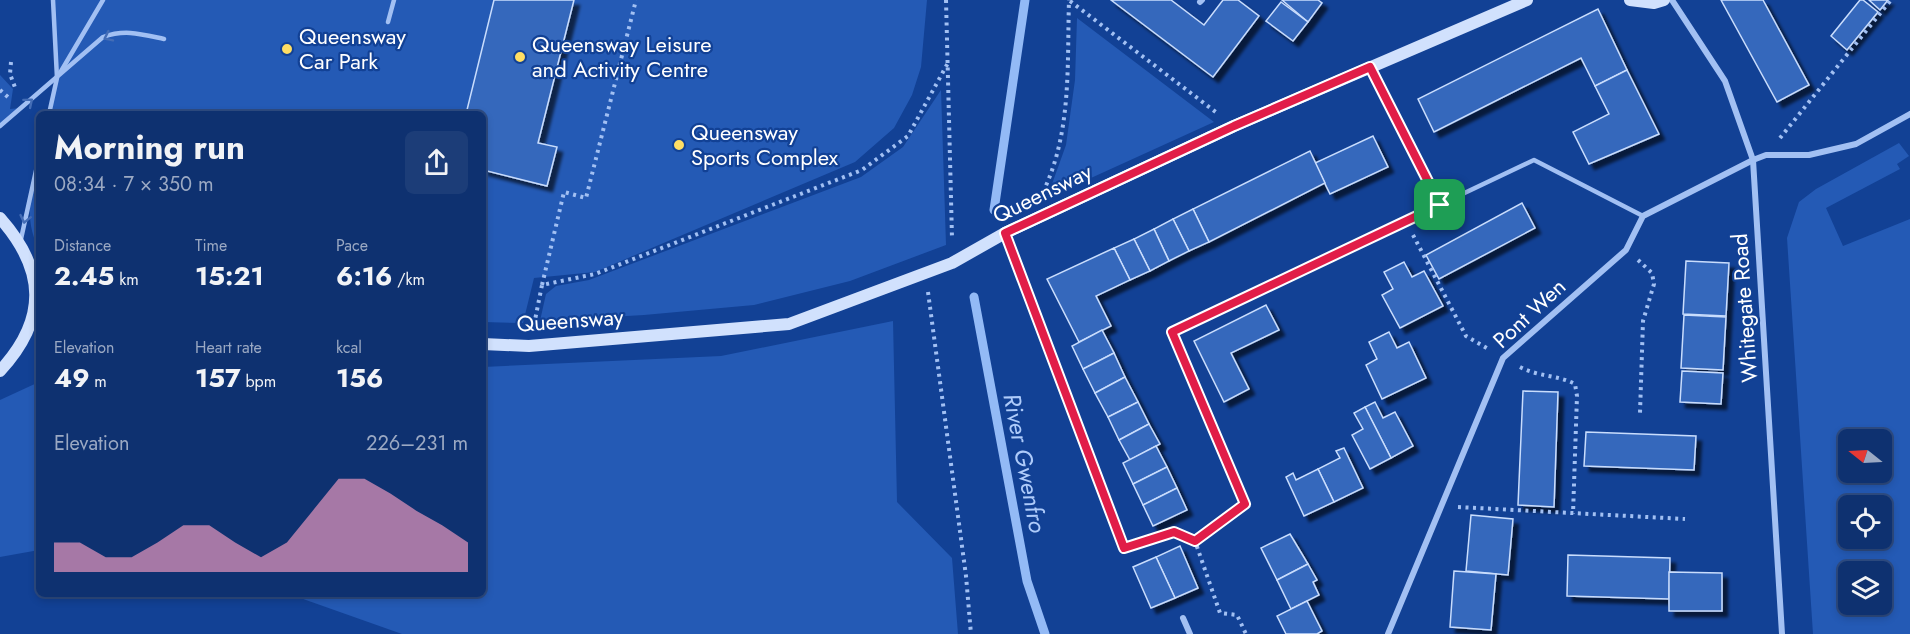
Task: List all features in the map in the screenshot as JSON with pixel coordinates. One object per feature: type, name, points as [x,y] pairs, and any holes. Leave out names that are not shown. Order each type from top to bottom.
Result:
[{"type":"street","name":"Queensway","points":[[486,344],[529,346],[789,324],[952,263],[1005,233],[1234,126],[1527,0]]},
{"type":"street","points":[[1630,0],[1654,3],[1664,0]]},
{"type":"street","name":"Whitegate Road","points":[[1672,0],[1725,81],[1753,160],[1782,634]]},
{"type":"street","points":[[1643,216],[1766,155],[1809,154],[1856,144],[1910,114]]},
{"type":"street","name":"Pont Wen","points":[[1388,634],[1503,358],[1626,250],[1643,216]]},
{"type":"street","points":[[0,218],[20,241],[32,268],[35,298],[34,327],[17,352],[0,371]]},
{"type":"street","points":[[1183,618],[1190,634]]},
{"type":"lane","points":[[50,111],[57,78],[52,0]]},
{"type":"lane","points":[[57,78],[103,0]]},
{"type":"lane","points":[[388,22],[394,0]]},
{"type":"lane","points":[[0,126],[86,51],[111,34],[130,31],[164,39]]},
{"type":"lane","points":[[1245,504],[1172,332],[1534,160],[1643,216]]},
{"type":"lane","points":[[20,241],[36,170]]},
{"type":"path","points":[[529,346],[564,192],[586,198],[636,0]]},
{"type":"path","points":[[946,0],[952,263]]},
{"type":"path","points":[[1069,0],[1234,126]]},
{"type":"path","points":[[1039,200],[1062,137],[1068,83],[1069,0]]},
{"type":"path","points":[[1766,155],[1891,0]]},
{"type":"path","points":[[542,285],[595,274],[862,170],[908,136],[949,61]]},
{"type":"path","points":[[11,62],[10,74],[17,93],[11,100]]},
{"type":"path","points":[[1370,67],[1440,205]]},
{"type":"path","points":[[1005,233],[1124,548],[1174,532],[1195,541],[1220,613],[1237,615],[1246,634]]},
{"type":"path","points":[[1626,250],[1652,273],[1654,284],[1643,321],[1640,413]]},
{"type":"path","points":[[926,274],[966,576],[971,634]]},
{"type":"path","points":[[1195,541],[1245,504]]},
{"type":"path","points":[[1440,506],[1685,519]]},
{"type":"shaded area","name":"Queensway Sports Complex","points":[[53,0],[927,0],[921,67],[912,95],[894,128],[855,162],[595,272],[534,278],[523,323],[486,322],[486,111],[50,111],[57,78]]},
{"type":"shaded area","points":[[1077,18],[1214,122],[1047,198],[1066,145],[1075,80]]},
{"type":"shaded area","points":[[0,75],[13,89],[10,109],[21,108],[0,126]]},
{"type":"shaded area","points":[[941,90],[946,245],[850,281],[754,305],[540,321],[546,294],[556,286],[589,280],[861,177],[903,147]]},
{"type":"shaded area","points":[[1899,143],[1909,156],[1897,164],[1900,169],[1826,208],[1843,246],[1910,219],[1910,634],[1813,634],[1787,238],[1799,202],[1816,189]]},
{"type":"shaded area","points":[[36,170],[36,243],[31,226],[31,193]]},
{"type":"shaded area","points":[[893,321],[897,502],[952,558],[958,634],[402,634],[297,597],[486,597],[486,367],[721,356]]},
{"type":"shaded area","points":[[36,383],[36,551],[0,557],[0,400]]},
{"type":"building","name":"Queensway Leisure and Activity Centre","points":[[494,0],[574,0],[538,143],[557,147],[547,186],[486,171],[486,111],[467,111]]},
{"type":"building","points":[[1111,0],[1171,0],[1204,25],[1223,0],[1238,0],[1259,16],[1213,77]]},
{"type":"building","points":[[1282,0],[1318,0],[1322,3],[1308,22]]},
{"type":"building","points":[[1721,0],[1763,0],[1809,85],[1777,102]]},
{"type":"building","points":[[1860,0],[1878,12],[1847,50],[1831,36]]},
{"type":"building","points":[[1869,0],[1888,0],[1880,10]]},
{"type":"building","points":[[1281,2],[1308,22],[1293,41],[1266,21]]},
{"type":"building","points":[[1598,9],[1627,70],[1595,86],[1581,58],[1434,132],[1418,99]]},
{"type":"building","points":[[1627,70],[1659,134],[1589,164],[1573,132],[1609,114],[1595,86]]},
{"type":"building","points":[[1373,136],[1388,167],[1330,194],[1315,163]]},
{"type":"building","points":[[1310,151],[1325,183],[1209,242],[1193,209]]},
{"type":"building","points":[[1522,203],[1535,228],[1439,279],[1426,255]]},
{"type":"building","points":[[1193,209],[1209,242],[1189,251],[1173,219]]},
{"type":"building","points":[[1173,219],[1189,251],[1169,261],[1154,229]]},
{"type":"building","points":[[1154,229],[1169,261],[1150,271],[1134,239]]},
{"type":"building","points":[[1134,239],[1150,271],[1130,280],[1114,248]]},
{"type":"building","points":[[1114,248],[1130,280],[1096,296],[1111,326],[1079,342],[1047,279]]},
{"type":"building","points":[[1686,261],[1729,263],[1726,316],[1683,314]]},
{"type":"building","points":[[1404,262],[1412,277],[1424,271],[1443,306],[1400,328],[1382,295],[1393,289],[1384,272]]},
{"type":"building","points":[[1266,305],[1279,330],[1231,353],[1249,389],[1224,402],[1194,341]]},
{"type":"building","points":[[1684,315],[1726,317],[1723,370],[1681,368]]},
{"type":"building","points":[[1102,330],[1114,353],[1083,369],[1072,346]]},
{"type":"building","points":[[1389,332],[1397,348],[1409,342],[1426,378],[1382,399],[1366,365],[1377,359],[1369,342]]},
{"type":"building","points":[[1114,353],[1125,377],[1095,393],[1083,369]]},
{"type":"building","points":[[1682,371],[1723,373],[1721,404],[1680,402]]},
{"type":"building","points":[[1125,377],[1138,402],[1108,417],[1095,393]]},
{"type":"building","points":[[1523,391],[1558,392],[1554,507],[1518,505]]},
{"type":"building","points":[[1138,402],[1149,424],[1119,440],[1108,417]]},
{"type":"building","points":[[1375,402],[1383,418],[1395,412],[1413,446],[1391,458],[1365,407]]},
{"type":"building","points":[[1365,407],[1391,458],[1370,469],[1352,435],[1363,429],[1354,413]]},
{"type":"building","points":[[1149,424],[1160,444],[1130,460],[1119,440]]},
{"type":"building","points":[[1586,432],[1696,436],[1694,470],[1584,466]]},
{"type":"building","points":[[1156,446],[1167,467],[1133,484],[1123,463]]},
{"type":"building","points":[[1344,448],[1363,488],[1334,502],[1318,469],[1340,458],[1336,451]]},
{"type":"building","points":[[1167,467],[1177,488],[1143,505],[1133,484]]},
{"type":"building","points":[[1318,469],[1334,502],[1304,516],[1286,477],[1293,473],[1296,480]]},
{"type":"building","points":[[1177,488],[1187,510],[1153,526],[1143,505]]},
{"type":"building","points":[[1471,515],[1513,519],[1508,575],[1466,571]]},
{"type":"building","points":[[1290,534],[1308,564],[1277,580],[1261,548]]},
{"type":"building","points":[[1180,546],[1198,588],[1175,598],[1156,557]]},
{"type":"building","points":[[1568,555],[1670,558],[1669,599],[1567,596]]},
{"type":"building","points":[[1156,557],[1175,598],[1151,608],[1133,567]]},
{"type":"building","points":[[1308,564],[1317,580],[1313,582],[1319,595],[1291,609],[1277,580]]},
{"type":"building","points":[[1454,571],[1496,574],[1491,630],[1450,627]]},
{"type":"building","points":[[1669,572],[1722,573],[1722,611],[1669,611]]},
{"type":"building","points":[[1307,601],[1322,631],[1317,634],[1286,634],[1277,616]]},
{"type":"waterway","name":"River Gwenfro","points":[[994,210],[1025,0]]},
{"type":"waterway","name":"River Gwenfro","points":[[974,297],[1027,581],[1045,634]]},
{"type":"place","name":"Queensway Car Park","points":[[287,49]]},
{"type":"place","name":"Queensway Leisure and Activity Centre","points":[[520,57]]},
{"type":"place","name":"Queensway Sports Complex","points":[[679,145]]},
{"type":"route","points":[[1370,67],[1440,205],[1172,332],[1245,504],[1195,541],[1174,532],[1124,548],[1005,233],[1234,126],[1370,67]]}]
